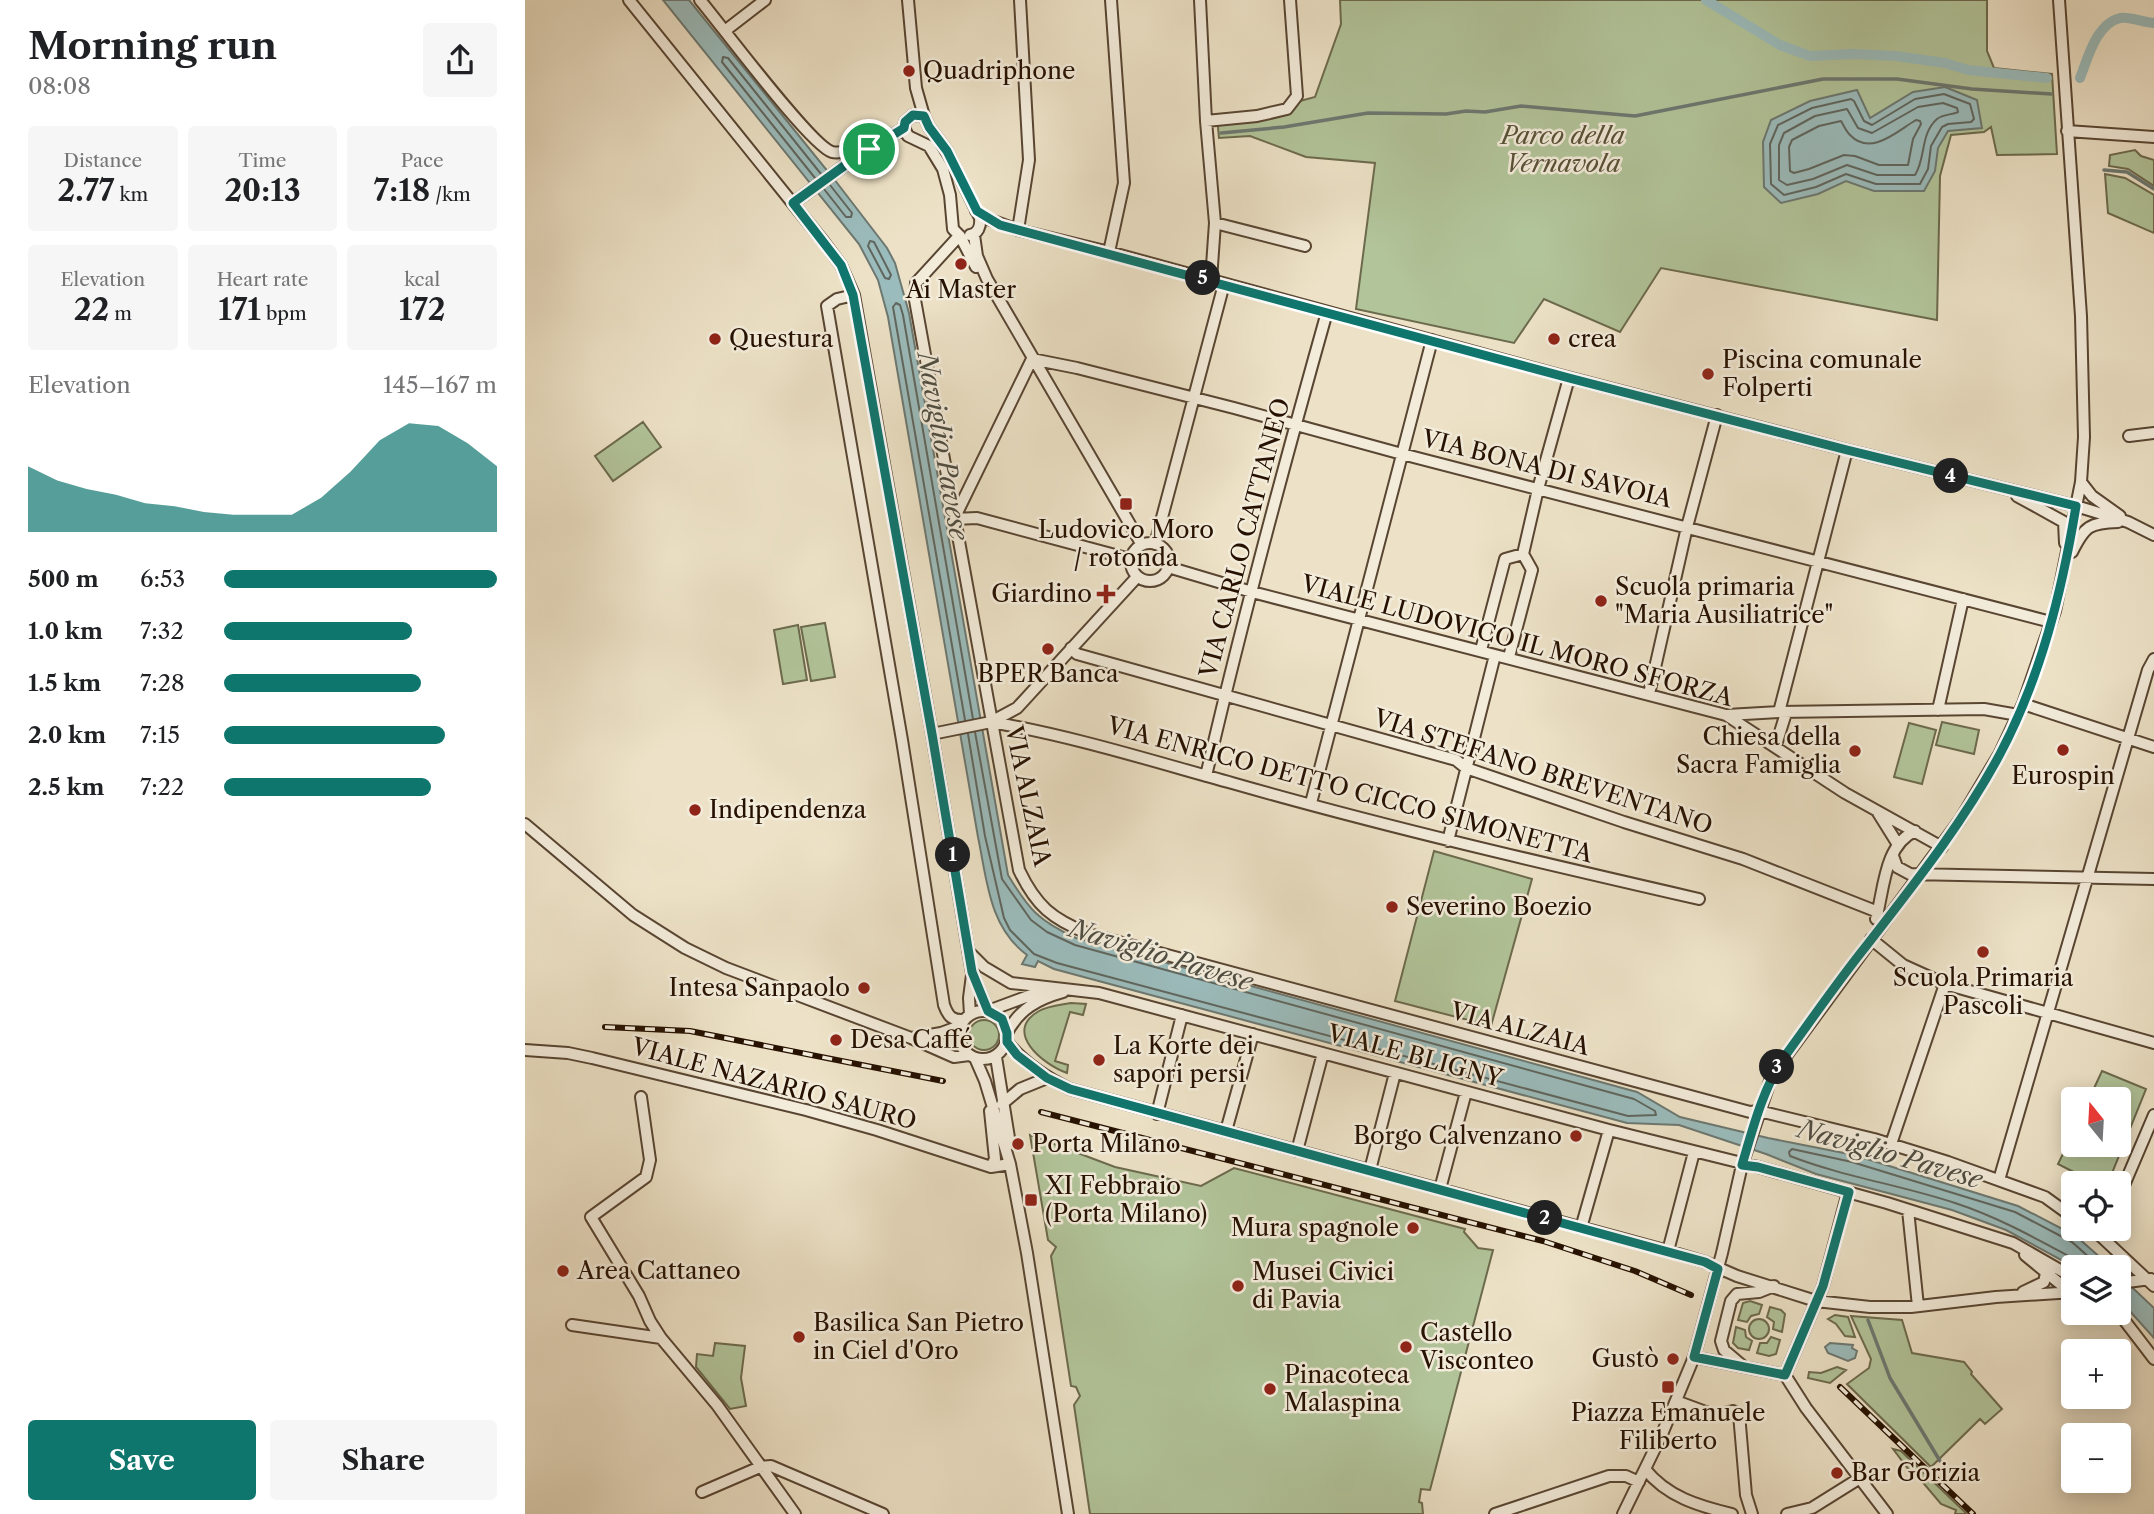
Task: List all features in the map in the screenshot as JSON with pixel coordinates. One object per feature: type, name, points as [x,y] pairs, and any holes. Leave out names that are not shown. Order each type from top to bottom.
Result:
[{"type":"street","points":[[629,0],[841,265],[853,295],[972,972],[988,1011],[1002,1019],[1007,1038],[1017,1055],[1047,1078],[1070,1089],[1668,1251],[1816,1301],[1871,1307],[1918,1306],[2061,1293]]},
{"type":"street","points":[[700,0],[798,122],[828,151],[836,153],[858,147],[869,149]]},
{"type":"street","points":[[726,30],[765,0]]},
{"type":"street","points":[[908,0],[918,116],[947,151],[980,218],[977,256],[1032,359],[1142,545]]},
{"type":"street","points":[[1018,230],[1029,160],[1020,0]]},
{"type":"street","points":[[1109,252],[1124,183],[1111,0]]},
{"type":"street","points":[[1200,0],[1206,121],[1215,223],[1211,280]]},
{"type":"street","points":[[1206,121],[1257,116],[1287,109],[1297,96],[1290,0]]},
{"type":"street","points":[[1623,1514],[1646,1469],[1694,1357],[1742,1165],[1772,1075],[1942,847],[2000,753],[2020,709],[2051,622],[2066,564],[2081,482],[2084,437],[2082,344],[2059,0]]},
{"type":"street","points":[[918,116],[905,122],[904,128],[908,136],[929,146],[943,169],[950,195],[951,222],[970,258],[987,279]]},
{"type":"street","points":[[793,203],[869,149],[904,128]]},
{"type":"street","points":[[2067,131],[2154,137]]},
{"type":"street","points":[[977,211],[1000,225],[1018,230],[1109,252],[1569,378],[2076,506],[2128,522]]},
{"type":"street","points":[[1215,223],[1305,246]]},
{"type":"street","points":[[959,236],[1000,225]]},
{"type":"street","name":"VIA ALZAIA","points":[[959,236],[916,284],[915,300],[987,723],[1019,870],[1031,894],[1050,913],[1089,934],[1257,981],[1750,1112],[1759,1111],[1891,1144],[2045,1197],[2061,1209]]},
{"type":"street","points":[[1155,544],[1224,284]]},
{"type":"street","points":[[853,295],[837,299],[827,306],[902,740],[944,1005],[949,1016],[955,1021],[965,1020]]},
{"type":"street","name":"VIA CARLO CATTANEO","points":[[1206,776],[1295,424],[1327,312]]},
{"type":"street","points":[[1311,803],[1432,340]]},
{"type":"street","points":[[954,519],[1032,359]]},
{"type":"street","name":"VIA BONA DI SAVOIA","points":[[1032,359],[1295,424],[2051,622]]},
{"type":"street","points":[[1509,657],[1532,570],[1523,554],[1569,378]]},
{"type":"street","points":[[1649,694],[1687,527],[1717,415]]},
{"type":"street","points":[[2129,436],[2154,433]]},
{"type":"street","points":[[1776,745],[1818,561],[1847,450]]},
{"type":"street","points":[[2081,482],[2092,496],[2128,522],[2154,535]]},
{"type":"street","points":[[2007,490],[2064,522],[2066,564]]},
{"type":"street","points":[[954,519],[977,517],[1130,559]]},
{"type":"street","points":[[2066,564],[2082,531],[2089,526],[2097,523],[2128,522]]},
{"type":"street","points":[[1155,544],[1167,555],[1168,568],[1163,576],[1153,581],[1137,577],[1130,559],[1142,545],[1155,544]]},
{"type":"street","points":[[1481,650],[1505,559],[1523,554]]},
{"type":"street","name":"VIALE LUDOVICO IL MORO SFORZA","points":[[1168,568],[1726,715],[1776,745],[1845,793],[1942,847]]},
{"type":"street","points":[[932,734],[987,723],[1017,708],[1137,577]]},
{"type":"street","points":[[1938,710],[1963,599]]},
{"type":"street","name":"VIA STEFANO BREVENTANO","points":[[1072,648],[1077,654],[1456,760],[1466,768],[1623,822],[1742,859],[1878,912]]},
{"type":"street","points":[[1448,841],[1495,655]]},
{"type":"street","points":[[1999,1180],[2047,1012],[2090,877],[2148,670],[2154,659]]},
{"type":"street","points":[[1726,715],[2020,709],[2154,747]]},
{"type":"street","name":"VIA ENRICO DETTO CICCO SIMONETTA","points":[[987,723],[1028,728],[1448,841],[1699,899]]},
{"type":"street","points":[[1876,809],[1897,844]]},
{"type":"street","points":[[525,824],[633,915],[685,948],[726,968],[954,1057],[996,1057]]},
{"type":"street","points":[[1871,939],[1897,844],[1905,835],[1915,831]]},
{"type":"street","points":[[1893,856],[1901,870],[1921,875],[2154,879]]},
{"type":"street","points":[[1871,939],[1903,965],[1945,984],[2154,1043]]},
{"type":"street","name":"VIALE BLIGNY","points":[[968,951],[984,967],[1011,983],[1076,989],[1182,1015],[1609,1130],[1758,1167],[2013,1243]]},
{"type":"street","points":[[972,972],[960,1042],[972,1057],[996,1104],[1012,1154],[1010,1164],[1027,1253],[1068,1514]]},
{"type":"street","points":[[1891,1144],[1945,984]]},
{"type":"street","name":"VIALE BLIGNY","points":[[988,1011],[1048,988]]},
{"type":"street","points":[[991,1167],[995,1159],[989,1119],[996,1104],[996,1057],[1013,1022],[1024,1009],[1053,995],[1076,989]]},
{"type":"street","points":[[911,1038],[941,1033],[988,1011]]},
{"type":"street","points":[[1157,1114],[1182,1015]]},
{"type":"street","points":[[1226,1131],[1253,1034]]},
{"type":"street","name":"VIALE NAZARIO SAURO","points":[[525,1050],[568,1053],[755,1097],[877,1130],[991,1167],[1010,1164]]},
{"type":"street","points":[[1297,1151],[1323,1053]]},
{"type":"street","points":[[1370,1170],[1395,1073]]},
{"type":"street","points":[[996,1104],[1020,1089],[1047,1078]]},
{"type":"street","points":[[1440,1189],[1466,1092]]},
{"type":"street","points":[[641,1097],[650,1160],[646,1177],[591,1217],[661,1338],[717,1405],[795,1514]]},
{"type":"street","points":[[2130,1171],[2154,1115]]},
{"type":"street","points":[[1581,1228],[1609,1130]]},
{"type":"street","points":[[1668,1251],[1694,1152]]},
{"type":"street","points":[[1785,1375],[1823,1286],[1849,1192]]},
{"type":"street","points":[[1908,1210],[1918,1306]]},
{"type":"street","points":[[2112,1241],[2152,1281]]},
{"type":"street","points":[[2013,1243],[2061,1284]]},
{"type":"street","points":[[2013,1243],[2061,1271]]},
{"type":"street","points":[[2017,1295],[2044,1282],[2046,1273]]},
{"type":"street","points":[[2131,1282],[2152,1281]]},
{"type":"street","points":[[1744,1367],[1722,1346],[1731,1301],[1737,1294],[1759,1292],[1774,1286]]},
{"type":"street","points":[[572,1325],[661,1338]]},
{"type":"street","points":[[2128,1325],[2154,1359]]},
{"type":"street","points":[[1694,1357],[1785,1375],[1806,1408],[1887,1514]]},
{"type":"street","points":[[1676,1401],[1714,1415],[1739,1413],[1746,1495],[1752,1514]]},
{"type":"street","points":[[702,1492],[760,1467],[771,1466],[883,1514]]},
{"type":"street","points":[[1646,1469],[1656,1483],[1679,1497],[1697,1506],[1732,1514]]},
{"type":"street","points":[[1495,1514],[1609,1476],[1626,1476],[1639,1482]]},
{"type":"street","points":[[1787,1514],[1813,1511],[1860,1478]]},
{"type":"green space","name":"Parco della Vernavola","points":[[1340,0],[1987,0],[1987,51],[1994,68],[2052,74],[2057,154],[1997,155],[1991,127],[1984,132],[1951,135],[1940,176],[1937,320],[1661,268],[1620,332],[1544,299],[1514,343],[1356,309],[1375,163],[1306,157],[1250,136],[1219,138],[1217,117],[1263,111],[1315,97],[1341,24]]},
{"type":"green space","points":[[2135,150],[2141,156],[2154,160],[2154,186],[2128,169],[2109,166],[2110,155]]},
{"type":"green space","points":[[2105,174],[2125,178],[2154,195],[2154,233],[2108,213]]},
{"type":"green space","points":[[643,422],[661,447],[613,481],[595,456]]},
{"type":"green space","points":[[825,623],[835,677],[811,681],[801,627]]},
{"type":"green space","points":[[798,625],[807,680],[783,684],[774,630]]},
{"type":"green space","points":[[1942,722],[1979,730],[1974,754],[1936,745]]},
{"type":"green space","points":[[1909,723],[1936,730],[1922,784],[1894,777]]},
{"type":"green space","points":[[1434,851],[1532,879],[1491,1026],[1395,1001]]},
{"type":"green space","points":[[1071,1003],[1086,1004],[1083,1015],[1070,1012],[1055,1061],[1068,1065],[1067,1073],[1048,1063],[1030,1047],[1025,1028],[1029,1019],[1039,1011]]},
{"type":"green space","points":[[984,1020],[995,1024],[999,1035],[995,1046],[984,1050],[973,1046],[969,1035],[973,1024]]},
{"type":"green space","points":[[2102,1071],[2146,1089],[2131,1126],[2131,1087],[2095,1087]]},
{"type":"green space","points":[[1030,1135],[1115,1167],[1201,1186],[1234,1168],[1465,1229],[1464,1232],[1478,1248],[1493,1250],[1430,1490],[1421,1489],[1419,1502],[1422,1503],[1423,1514],[1090,1514],[1074,1405],[1080,1396],[1076,1387],[1071,1386],[1051,1256],[1056,1247],[1048,1240]]},
{"type":"green space","points":[[2061,1157],[2119,1157],[2113,1171],[2072,1171],[2058,1164]]},
{"type":"green space","points":[[1750,1301],[1762,1305],[1759,1314],[1751,1316],[1747,1322],[1738,1320],[1743,1303]]},
{"type":"green space","points":[[1770,1307],[1785,1314],[1782,1332],[1773,1329],[1774,1322],[1767,1317]]},
{"type":"green space","points":[[1835,1315],[1848,1317],[1855,1337],[1845,1336],[1836,1324],[1828,1319]]},
{"type":"green space","points":[[1851,1316],[1902,1320],[1912,1353],[1964,1362],[1971,1374],[2002,1409],[1985,1424],[1980,1419],[1931,1467],[1847,1384],[1869,1368],[1871,1359]]},
{"type":"green space","points":[[1759,1319],[1766,1322],[1769,1329],[1766,1336],[1759,1339],[1752,1336],[1749,1329],[1752,1322]]},
{"type":"green space","points":[[1736,1327],[1745,1330],[1746,1337],[1752,1341],[1749,1350],[1738,1348],[1733,1343]]},
{"type":"green space","points":[[1771,1337],[1780,1340],[1776,1354],[1769,1356],[1757,1353],[1760,1343],[1767,1343]]},
{"type":"green space","points":[[715,1343],[745,1346],[741,1378],[746,1406],[730,1409],[696,1367],[697,1354],[713,1356]]},
{"type":"green space","points":[[1837,1367],[1846,1370],[1830,1383],[1808,1378],[1809,1372],[1821,1373]]},
{"type":"green space","points":[[1893,1449],[1901,1451],[1967,1514],[1955,1514],[1956,1510],[1941,1504]]},
{"type":"water","points":[[663,0],[689,0],[834,179],[887,248],[895,263],[909,313],[1008,875],[1022,897],[1044,920],[1076,938],[1637,1092],[1680,1117],[1854,1155],[2018,1206],[2061,1228],[2061,1241],[2082,1241],[2097,1255],[2061,1255],[2061,1260],[2006,1230],[1952,1210],[1816,1174],[1679,1125],[1627,1123],[1054,969],[1038,961],[1035,967],[1022,964],[1027,955],[1014,944],[1005,931],[997,917],[987,886],[888,317],[878,280],[859,244]]},
{"type":"water","points":[[1945,87],[1977,100],[1982,128],[1948,131],[1938,148],[1935,171],[1924,191],[1874,191],[1846,181],[1818,194],[1781,203],[1764,187],[1763,142],[1771,120],[1810,101],[1857,90],[1870,118],[1913,92]]},
{"type":"water","points":[[2131,1286],[2154,1308],[2154,1338],[2131,1312]]},
{"type":"water","points":[[1830,1343],[1853,1345],[1852,1348],[1857,1351],[1855,1358],[1848,1361],[1828,1353],[1825,1347]]},
{"type":"waterway","points":[[1706,0],[1780,45],[1810,56],[1896,56],[1945,63],[1968,70],[2047,78]]},
{"type":"waterway","points":[[2080,78],[2099,34],[2112,21],[2124,18],[2154,23]]},
{"type":"waterway","points":[[1221,133],[1284,127],[1368,113],[1446,114],[1485,112],[1521,106],[1635,116],[1823,79],[1897,79],[1972,89],[2051,94]]},
{"type":"waterway","points":[[2104,170],[2127,172],[2154,189]]},
{"type":"waterway","points":[[1868,1320],[1890,1378],[1940,1461]]},
{"type":"railway","points":[[605,1027],[690,1031],[943,1081]]},
{"type":"railway","points":[[1041,1112],[1543,1241],[1635,1271],[1691,1295]]},
{"type":"railway","points":[[1840,1387],[1973,1514]]},
{"type":"place","name":"Quadriphone","points":[[909,71]]},
{"type":"place","name":"Ai Master","points":[[961,264]]},
{"type":"place","name":"Questura","points":[[715,339]]},
{"type":"place","name":"crea","points":[[1554,339]]},
{"type":"place","name":"Piscina comunale Folperti","points":[[1708,374]]},
{"type":"place","name":"Ludovico Moro / rotonda","points":[[1126,504]]},
{"type":"place","name":"Giardino","points":[[1106,594]]},
{"type":"place","name":"Scuola primaria \"Maria Ausiliatrice\"","points":[[1601,601]]},
{"type":"place","name":"BPER Banca","points":[[1048,649]]},
{"type":"place","name":"Eurospin","points":[[2063,750]]},
{"type":"place","name":"Chiesa della Sacra Famiglia","points":[[1855,751]]},
{"type":"place","name":"Indipendenza","points":[[695,810]]},
{"type":"place","name":"Severino Boezio","points":[[1392,907]]},
{"type":"place","name":"Scuola Primaria Pascoli","points":[[1983,952]]},
{"type":"place","name":"Intesa Sanpaolo","points":[[864,988]]},
{"type":"place","name":"Desa Caffé","points":[[836,1040]]},
{"type":"place","name":"La Korte dei sapori persi","points":[[1099,1060]]},
{"type":"place","name":"Borgo Calvenzano","points":[[1576,1136]]},
{"type":"place","name":"Porta Milano","points":[[1018,1144]]},
{"type":"place","name":"XI Febbraio (Porta Milano)","points":[[1031,1200]]},
{"type":"place","name":"Mura spagnole","points":[[1413,1228]]},
{"type":"place","name":"Area Cattaneo","points":[[563,1271]]},
{"type":"place","name":"Musei Civici di Pavia","points":[[1238,1286]]},
{"type":"place","name":"Basilica San Pietro in Ciel d'Oro","points":[[799,1337]]},
{"type":"place","name":"Castello Visconteo","points":[[1406,1347]]},
{"type":"place","name":"Gustò","points":[[1673,1359]]},
{"type":"place","name":"Piazza Emanuele Filiberto","points":[[1668,1387]]},
{"type":"place","name":"Pinacoteca Malaspina","points":[[1270,1389]]},
{"type":"place","name":"Bar Gorizia","points":[[1837,1473]]},
{"type":"route","points":[[913,115],[924,116],[947,151],[977,211],[1000,225],[1109,252],[1569,378],[2076,506],[2055,611],[2023,704],[2000,753],[1942,847],[1772,1075],[1756,1120],[1742,1165],[1849,1192],[1823,1286],[1785,1375],[1694,1357],[1718,1269],[1705,1262],[1070,1089],[1047,1078],[1017,1055],[1007,1042],[1006,1026],[1002,1019],[988,1011],[972,972],[853,295],[841,265],[793,203],[869,149],[904,128],[905,122],[913,115]]},
{"type":"water label","name":"Naviglio Pavese","points":[[943,446]]},
{"type":"water label","name":"Naviglio Pavese","points":[[1161,955]]},
{"type":"water label","name":"Naviglio Pavese","points":[[1890,1154]]}]
